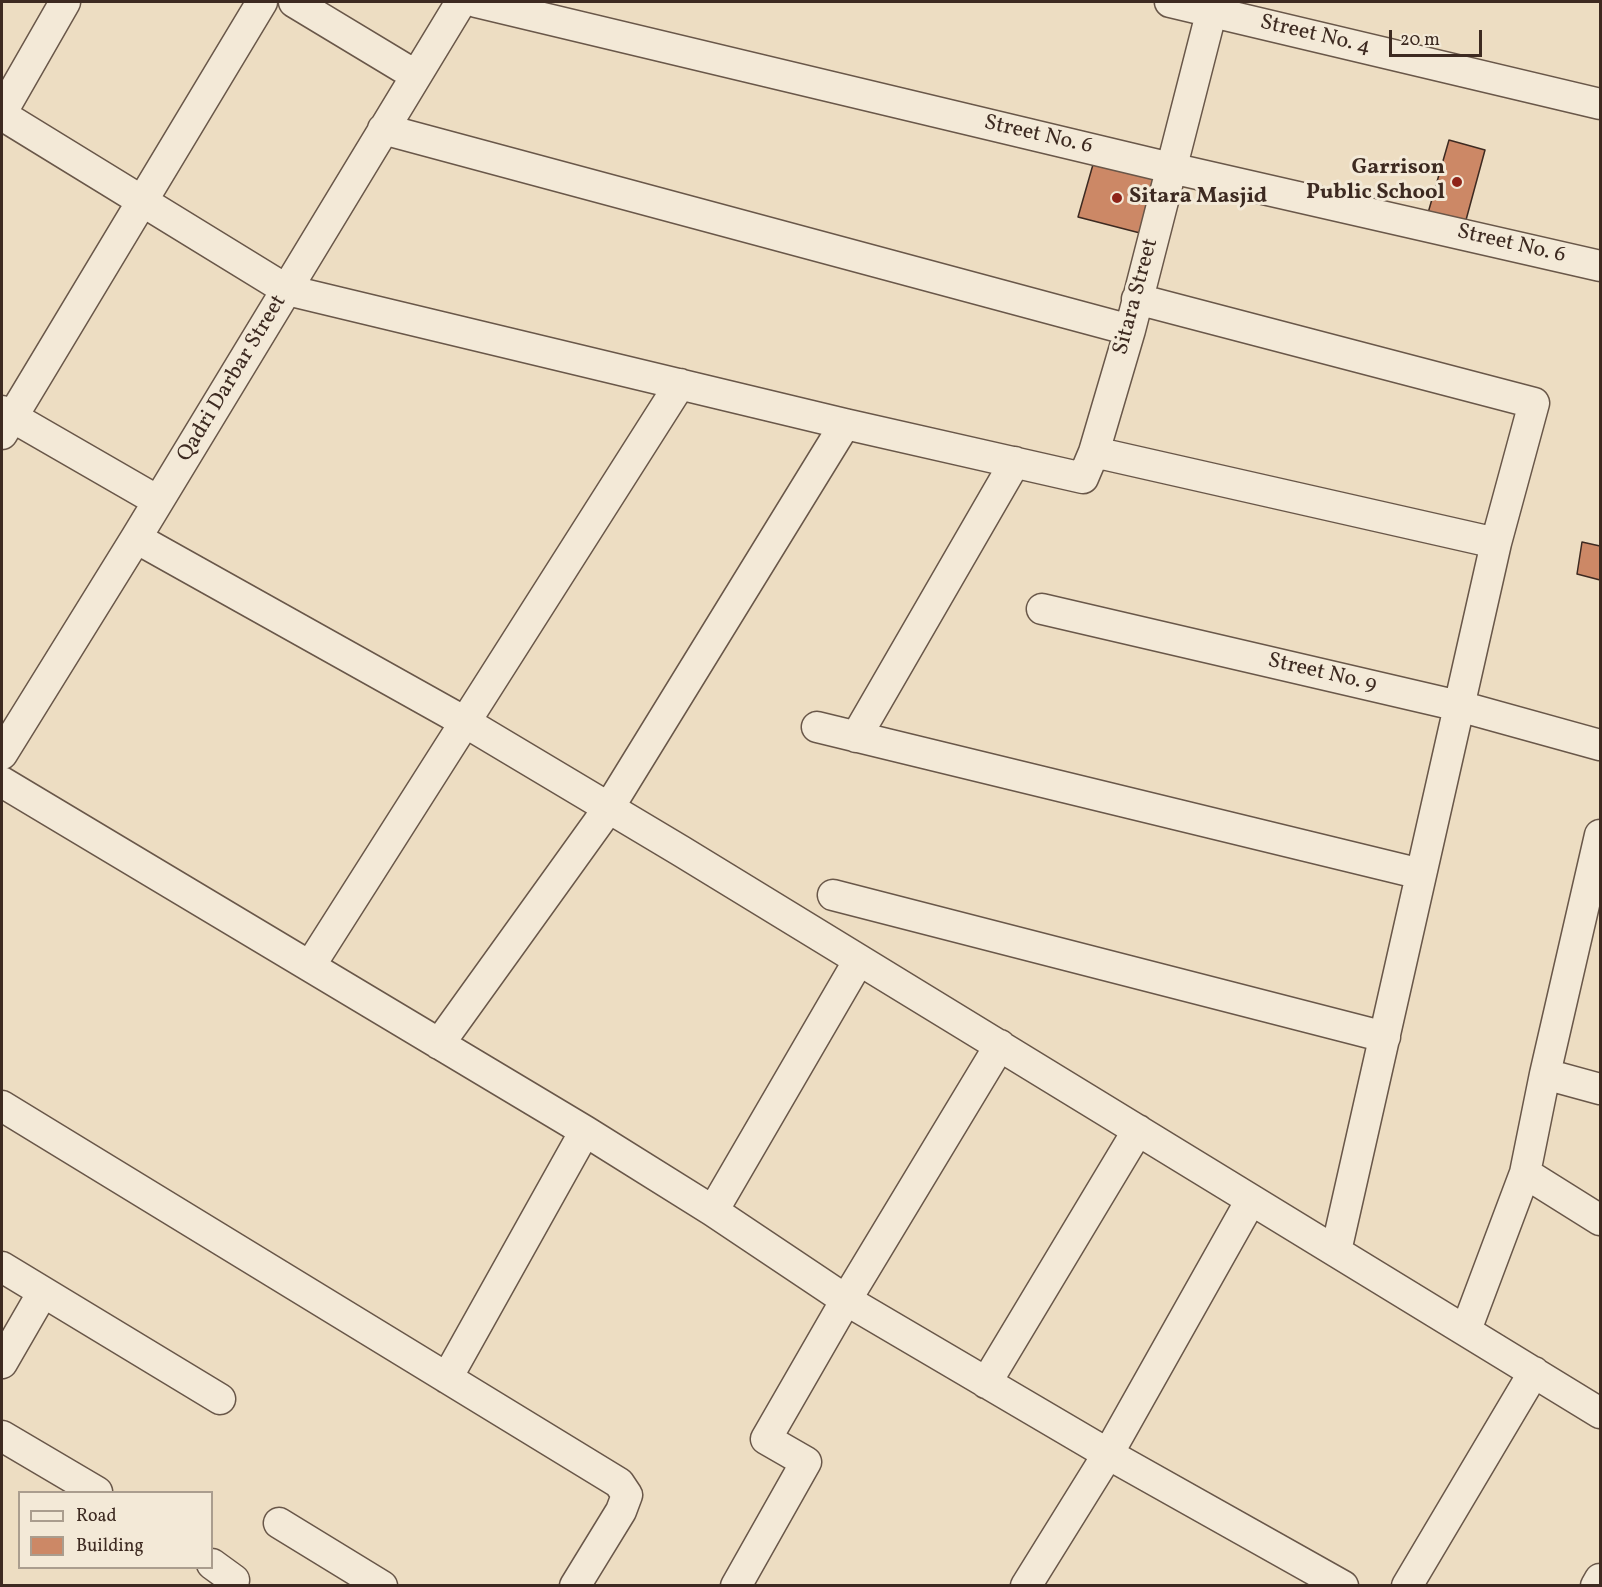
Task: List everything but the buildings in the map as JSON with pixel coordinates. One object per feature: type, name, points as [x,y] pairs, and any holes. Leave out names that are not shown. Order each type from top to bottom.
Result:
[{"type":"street","points":[[65,2],[2,113],[287,290],[844,424],[1015,462],[856,737]]},
{"type":"street","points":[[158,501],[5,420],[143,200],[262,2]]},
{"type":"street","points":[[294,2],[415,75]]},
{"type":"street","name":"Qadri Darbar Street","points":[[2,754],[136,538],[461,2]]},
{"type":"street","name":"Street No. 6","points":[[476,2],[1171,168],[1600,266]]},
{"type":"street","name":"Street No. 4","points":[[1170,2],[1213,7],[1600,104]]},
{"type":"street","name":"Sitara Street","points":[[1015,462],[1083,478],[1094,452],[1130,330],[1213,7]]},
{"type":"street","points":[[382,129],[1130,330]]},
{"type":"street","points":[[1137,299],[1534,403],[1496,543],[1336,1251]]},
{"type":"street","points":[[310,966],[680,384]]},
{"type":"street","points":[[439,1044],[608,809],[844,424]]},
{"type":"street","points":[[1094,452],[1496,543]]},
{"type":"street","points":[[136,538],[465,722],[1599,1410]]},
{"type":"street","name":"Street No. 9","points":[[1042,609],[1459,705],[1600,745]]},
{"type":"street","points":[[816,727],[1421,874]]},
{"type":"street","points":[[2,782],[585,1131],[713,1211],[846,1300],[1108,1454],[1342,1586]]},
{"type":"street","points":[[1466,1330],[1525,1173],[1545,1074],[1591,917],[1600,835]]},
{"type":"street","points":[[833,895],[1384,1037]]},
{"type":"street","points":[[713,1211],[859,960]]},
{"type":"street","points":[[736,1586],[806,1462],[766,1439],[846,1300],[1000,1045]]},
{"type":"street","points":[[1545,1074],[1600,1089]]},
{"type":"street","points":[[2,1106],[619,1483],[627,1495],[621,1511],[575,1586]]},
{"type":"street","points":[[986,1383],[1138,1130]]},
{"type":"street","points":[[447,1378],[585,1131]]},
{"type":"street","points":[[1525,1173],[1600,1220]]},
{"type":"street","points":[[1026,1586],[1108,1454],[1251,1200]]},
{"type":"street","points":[[2,1267],[220,1399]]},
{"type":"street","points":[[2,1363],[44,1292]]},
{"type":"street","points":[[1407,1586],[1534,1372]]},
{"type":"street","points":[[2,1436],[95,1491]]},
{"type":"street","points":[[279,1523],[382,1586]]},
{"type":"street","points":[[1596,1586],[1600,1579]]},
{"type":"place","name":"Garrison Public School","points":[[1457,182]]},
{"type":"place","name":"Sitara Masjid","points":[[1117,198]]}]
